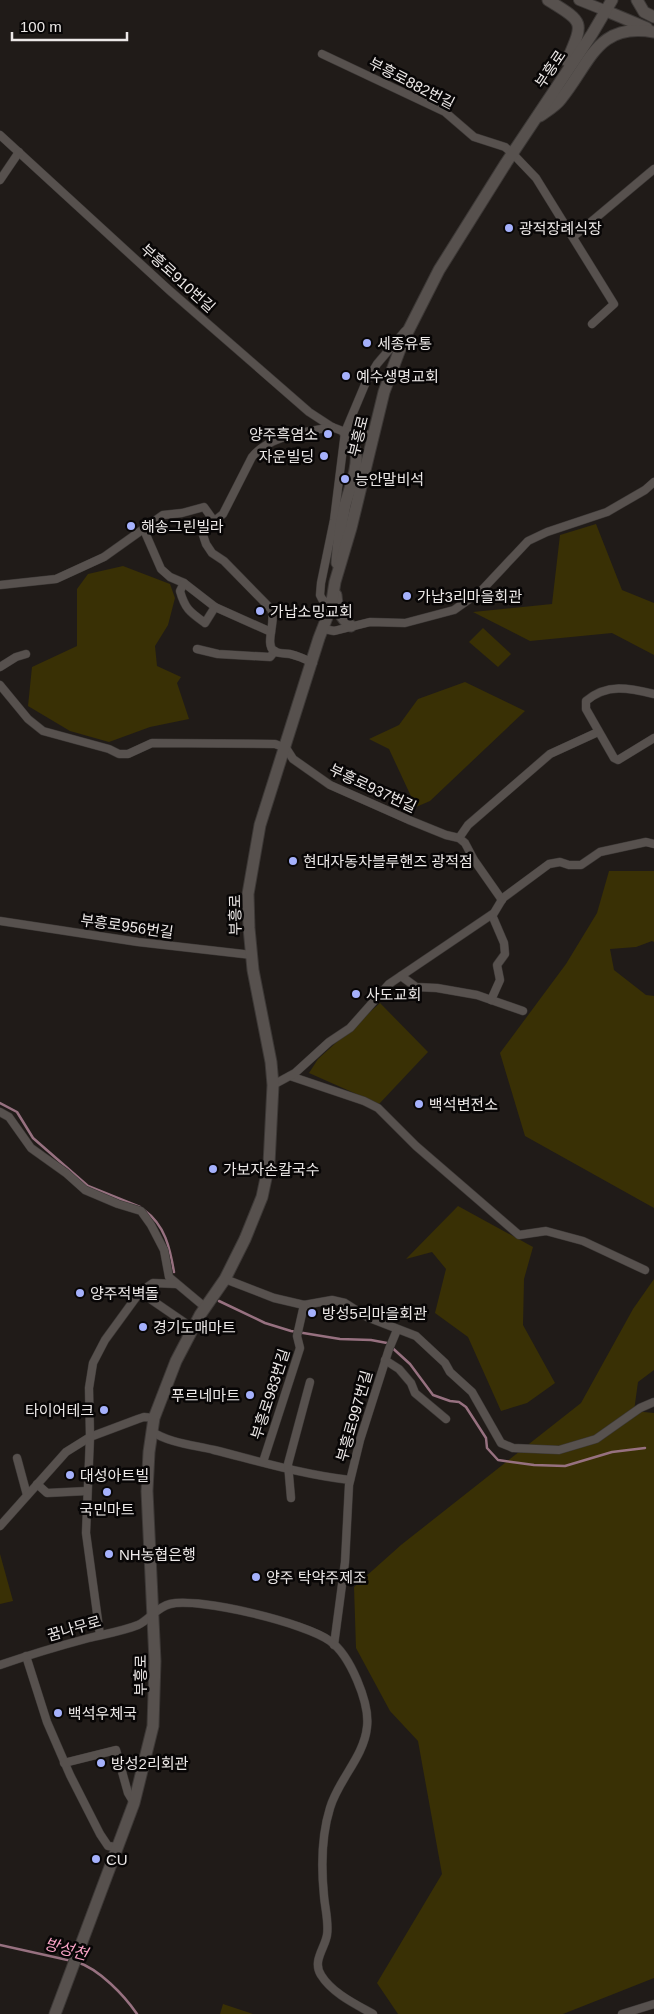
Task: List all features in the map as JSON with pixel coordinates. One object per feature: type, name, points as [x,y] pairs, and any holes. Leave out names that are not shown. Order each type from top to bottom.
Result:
[{"type":"main road","points":[[548,0],[570,14],[578,25],[579,33],[559,80]]},
{"type":"main road","name":"부흥로","points":[[55,2014],[134,1803],[150,1745],[153,1726],[155,1661],[148,1506],[151,1431],[154,1418],[176,1361],[200,1315],[225,1279],[245,1239],[265,1186],[271,1146],[273,1085],[271,1062],[252,955],[248,894],[260,825],[313,663],[319,638],[331,607],[384,392],[403,341],[439,270],[559,80],[592,34],[604,10],[612,0]]},
{"type":"main road","points":[[637,0],[644,12],[654,17]]},
{"type":"main road","points":[[604,10],[654,31]]},
{"type":"main road","points":[[535,120],[560,101],[601,44],[613,34],[636,29],[654,31]]},
{"type":"main road","points":[[587,62],[592,34]]},
{"type":"main road","points":[[345,432],[356,450],[352,483],[345,504],[338,538],[335,586],[340,614],[344,621],[351,626]]},
{"type":"street","points":[[579,0],[604,10]]},
{"type":"street","name":"부흥로882번길","points":[[322,54],[445,112],[474,137],[504,148],[513,154]]},
{"type":"street","name":"부흥로910번길","points":[[0,135],[169,290],[309,412],[332,428],[345,432],[374,435]]},
{"type":"street","points":[[0,180],[19,152]]},
{"type":"street","points":[[513,154],[536,178],[614,304],[592,324]]},
{"type":"street","points":[[572,237],[654,169]]},
{"type":"street","points":[[331,607],[322,600],[320,595],[334,520],[345,432],[366,382],[377,364],[412,322]]},
{"type":"street","points":[[313,663],[274,651],[271,647],[273,614],[267,604],[224,561],[212,553],[206,544],[204,531],[223,514],[252,457],[258,450],[277,440],[332,428]]},
{"type":"street","points":[[324,629],[334,631],[370,622],[405,623],[454,610],[481,591],[528,541],[547,532],[607,512],[645,490],[654,482]]},
{"type":"street","points":[[0,586],[56,579],[104,557],[163,515],[182,513],[204,507],[214,521]]},
{"type":"street","points":[[144,530],[161,569],[170,577],[184,583],[215,607],[271,632]]},
{"type":"street","points":[[184,583],[180,591],[184,606],[192,614],[205,623],[215,607]]},
{"type":"street","points":[[197,648],[218,654],[270,657],[274,651]]},
{"type":"street","points":[[0,667],[16,657],[26,654]]},
{"type":"street","points":[[0,685],[28,719],[43,731],[109,748],[119,754],[128,754],[152,743],[174,742],[275,744],[286,748]]},
{"type":"street","points":[[654,694],[627,689],[607,689],[586,702],[586,709],[614,758],[618,760],[654,738]]},
{"type":"street","points":[[502,900],[474,860],[465,843],[458,838],[468,825],[550,754],[598,732]]},
{"type":"street","name":"부흥로937번길","points":[[286,748],[293,759],[330,785],[409,820],[458,838]]},
{"type":"street","points":[[273,1085],[290,1076],[350,1028],[389,984],[492,915],[502,900],[549,864],[560,862],[570,865],[581,865],[600,852],[646,842],[654,844]]},
{"type":"street","points":[[491,1000],[500,980],[497,965],[505,954],[504,943],[492,915]]},
{"type":"street","name":"부흥로956번길","points":[[0,921],[138,942],[252,955]]},
{"type":"street","points":[[401,976],[416,987],[437,988],[491,1000],[523,1011]]},
{"type":"street","points":[[290,1076],[364,1101],[378,1108],[416,1146],[519,1235],[546,1230],[583,1241],[645,1270]]},
{"type":"street","points":[[0,1112],[9,1116],[30,1148],[66,1173],[85,1190],[118,1204],[141,1211],[151,1225],[164,1250],[170,1277],[206,1308]]},
{"type":"street","points":[[225,1279],[274,1298],[304,1305],[332,1300],[347,1304],[367,1317],[416,1336],[472,1392],[501,1443],[513,1448],[559,1450],[596,1439],[640,1408],[654,1402]]},
{"type":"street","points":[[100,1635],[86,1533],[90,1437],[89,1388],[93,1363],[105,1340],[140,1292],[153,1283],[176,1284]]},
{"type":"street","points":[[140,1292],[194,1329]]},
{"type":"street","name":"부흥로983번길","points":[[263,1462],[300,1348],[297,1336],[304,1305]]},
{"type":"street","name":"부흥로997번길","points":[[334,1645],[348,1529],[350,1480],[360,1440],[385,1360],[397,1330]]},
{"type":"street","name":"부흥로997번길","points":[[385,1360],[399,1369],[411,1383],[415,1393],[446,1419]]},
{"type":"street","points":[[291,1498],[290,1468],[288,1464],[310,1382]]},
{"type":"street","points":[[0,1526],[66,1452],[90,1437],[144,1417],[154,1418]]},
{"type":"street","name":"부흥로997번길","points":[[151,1431],[160,1437],[263,1462],[350,1480]]},
{"type":"street","points":[[17,1458],[27,1495]]},
{"type":"street","points":[[37,1484],[47,1493],[87,1491]]},
{"type":"street","name":"꿈나무로","points":[[0,1665],[139,1625],[168,1604],[189,1602],[206,1603],[248,1612],[312,1631],[334,1645]]},
{"type":"street","points":[[334,1645],[347,1661],[363,1694],[367,1727],[356,1758],[330,1807],[322,1845],[322,1877],[327,1935],[318,1961],[320,1973],[328,1984],[373,2014]]},
{"type":"street","points":[[26,1656],[47,1722],[64,1763],[100,1834],[108,1846],[116,1847]]},
{"type":"street","points":[[64,1763],[116,1750],[128,1793],[134,1803]]},
{"type":"street","points":[[622,2014],[654,2004]]},
{"type":"shaded area","points":[[596,524],[622,590],[654,603],[654,655],[612,633],[530,641],[473,612],[552,604],[560,535]]},
{"type":"shaded area","points":[[123,566],[170,584],[175,598],[168,625],[155,646],[157,666],[181,677],[177,683],[189,719],[150,727],[109,742],[70,731],[28,706],[32,667],[77,646],[77,589],[88,574]]},
{"type":"shaded area","points":[[483,628],[511,654],[498,667],[469,642]]},
{"type":"shaded area","points":[[465,682],[525,711],[430,801],[416,807],[389,749],[369,739],[399,725],[418,699]]},
{"type":"shaded area","points":[[609,871],[654,871],[654,942],[636,947],[610,949],[614,970],[646,995],[654,996],[654,1208],[525,1136],[500,1053],[566,964],[597,913]]},
{"type":"shaded area","points":[[380,1003],[428,1052],[379,1104],[309,1073],[318,1059]]},
{"type":"shaded area","points":[[458,1206],[533,1247],[524,1279],[523,1325],[555,1383],[527,1403],[501,1411],[468,1337],[435,1313],[446,1269],[432,1252],[406,1259]]},
{"type":"shaded area","points":[[654,1279],[654,1370],[638,1382],[634,1411],[654,1413],[654,1978],[563,2014],[398,2014],[377,1983],[442,1874],[418,1741],[390,1711],[356,1648],[354,1587],[401,1545],[581,1403],[633,1309]]},
{"type":"shaded area","points":[[0,1554],[13,1601],[0,1604]]},
{"type":"shaded area","points":[[223,2004],[253,2014],[220,2014]]},
{"type":"waterway","points":[[0,1103],[17,1112],[33,1138],[88,1186],[140,1207]]},
{"type":"waterway","points":[[144,1210],[162,1230],[171,1254],[174,1272]]},
{"type":"waterway","points":[[219,1301],[265,1323],[291,1331],[340,1339],[371,1340],[387,1343],[410,1364],[433,1395],[459,1402],[466,1407],[486,1438],[487,1448],[498,1460],[534,1465],[565,1466],[612,1452],[645,1448]]},
{"type":"waterway","name":"방성천","points":[[0,1945],[72,1961]]},
{"type":"waterway","name":"방성천","points":[[77,1962],[94,1970],[125,1999],[137,2014]]},
{"type":"place","name":"광적장례식장","points":[[509,228]]},
{"type":"place","name":"세종유통","points":[[367,343]]},
{"type":"place","name":"예수생명교회","points":[[346,376]]},
{"type":"place","name":"양주흑염소","points":[[328,434]]},
{"type":"place","name":"자운빌딩","points":[[324,456]]},
{"type":"place","name":"능안말비석","points":[[345,479]]},
{"type":"place","name":"해송그린빌라","points":[[131,526]]},
{"type":"place","name":"가납3리마을회관","points":[[407,596]]},
{"type":"place","name":"가납소밍교회","points":[[260,611]]},
{"type":"place","name":"현대자동차블루핸즈 광적점","points":[[293,861]]},
{"type":"place","name":"사도교회","points":[[356,994]]},
{"type":"place","name":"백석변전소","points":[[419,1104]]},
{"type":"place","name":"가보자손칼국수","points":[[213,1169]]},
{"type":"place","name":"양주적벽돌","points":[[80,1293]]},
{"type":"place","name":"방성5리마을회관","points":[[312,1313]]},
{"type":"place","name":"경기도매마트","points":[[143,1327]]},
{"type":"place","name":"푸르네마트","points":[[250,1395]]},
{"type":"place","name":"타이어테크","points":[[104,1410]]},
{"type":"place","name":"대성아트빌","points":[[70,1475]]},
{"type":"place","name":"국민마트","points":[[107,1492]]},
{"type":"place","name":"NH농협은행","points":[[109,1554]]},
{"type":"place","name":"양주 탁약주제조","points":[[256,1577]]},
{"type":"place","name":"백석우체국","points":[[58,1713]]},
{"type":"place","name":"방성2리회관","points":[[101,1763]]},
{"type":"place","name":"CU","points":[[96,1859]]}]
